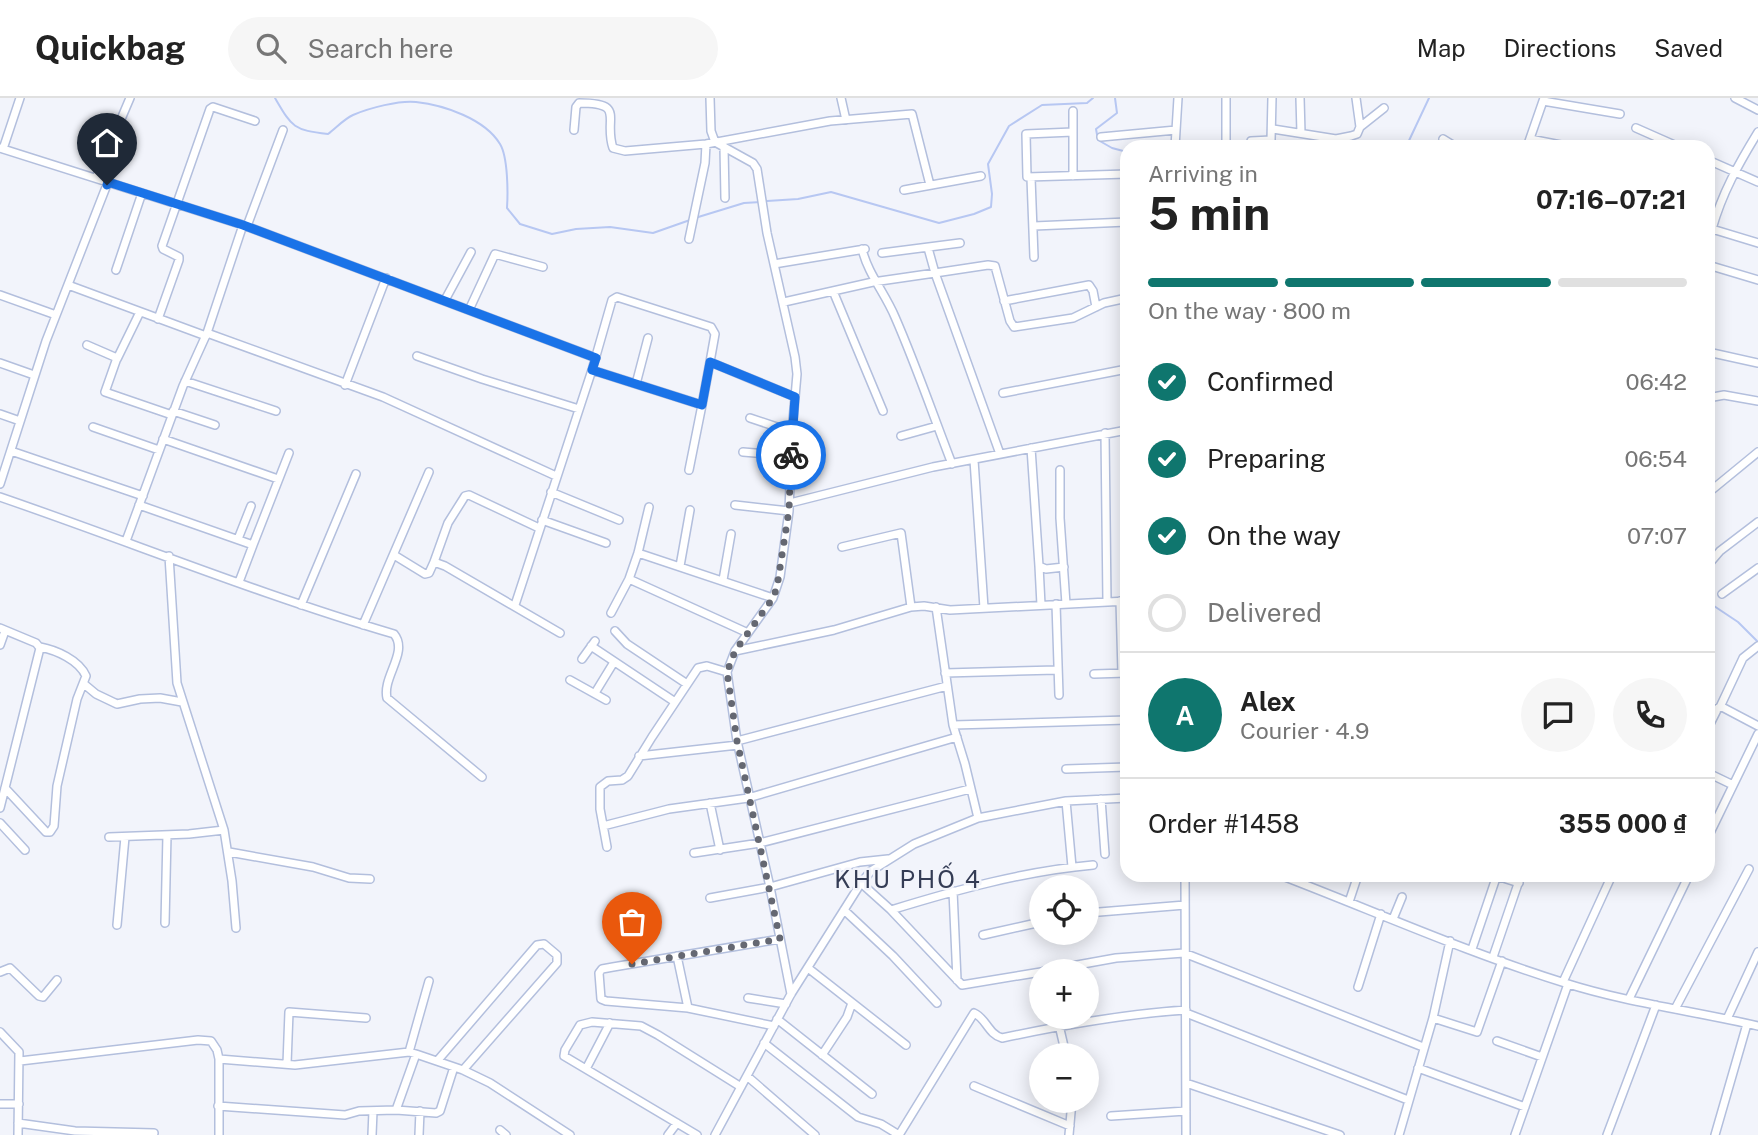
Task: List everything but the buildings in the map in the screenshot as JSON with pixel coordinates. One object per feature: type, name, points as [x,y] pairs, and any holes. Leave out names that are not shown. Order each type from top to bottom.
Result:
[{"type":"street","points":[[20,98],[2,148],[245,226],[596,358]]},
{"type":"street","points":[[96,178],[130,98]]},
{"type":"street","points":[[689,239],[710,143],[710,98]]},
{"type":"street","points":[[841,98],[846,120]]},
{"type":"street","points":[[1175,140],[1178,98]]},
{"type":"street","points":[[1226,98],[1226,140]]},
{"type":"street","points":[[1271,140],[1272,98]]},
{"type":"street","points":[[1300,98],[1301,133]]},
{"type":"street","points":[[1356,98],[1360,127]]},
{"type":"street","points":[[1735,98],[1758,110]]},
{"type":"street","points":[[1529,140],[1544,100],[1620,114]]},
{"type":"street","points":[[574,130],[577,104],[599,103],[605,106],[611,113],[613,148],[618,151],[710,143],[846,120],[912,114],[930,186]]},
{"type":"street","points":[[158,319],[179,260],[179,257],[162,248],[210,108],[255,121]]},
{"type":"street","points":[[1273,129],[1336,139],[1357,134],[1360,127],[1384,108]]},
{"type":"street","points":[[1073,111],[1073,176]]},
{"type":"street","points":[[1636,128],[1663,140]]},
{"type":"street","points":[[127,541],[185,381],[206,335],[283,130]]},
{"type":"street","points":[[1101,137],[1176,130]]},
{"type":"street","points":[[1073,132],[1026,134],[1026,175],[1120,174]]},
{"type":"street","points":[[1715,216],[1734,171],[1758,132]]},
{"type":"street","points":[[710,143],[724,147],[755,165],[795,358],[790,507],[780,577],[773,598],[735,651],[727,672],[737,743],[791,994]]},
{"type":"street","points":[[724,147],[726,198]]},
{"type":"street","points":[[1715,163],[1758,183]]},
{"type":"street","points":[[904,190],[981,176]]},
{"type":"street","points":[[1031,177],[1034,257]]},
{"type":"street","points":[[0,484],[34,375],[108,182]]},
{"type":"street","points":[[116,270],[142,193]]},
{"type":"street","points":[[1034,226],[1120,222]]},
{"type":"street","points":[[1715,233],[1758,243]]},
{"type":"street","points":[[882,253],[960,243]]},
{"type":"street","points":[[928,248],[1000,454]]},
{"type":"street","points":[[774,264],[864,249],[875,282],[888,301],[952,464]]},
{"type":"street","points":[[445,300],[471,252]]},
{"type":"street","points":[[469,310],[495,254],[543,267]]},
{"type":"street","points":[[784,302],[875,282],[993,265],[1014,327],[1073,318],[1120,299]]},
{"type":"street","points":[[1715,267],[1758,281]]},
{"type":"street","points":[[345,384],[386,278]]},
{"type":"street","points":[[68,285],[383,397],[556,476]]},
{"type":"street","points":[[1004,301],[1088,285],[1093,291],[1096,307]]},
{"type":"street","points":[[833,291],[883,411]]},
{"type":"street","points":[[0,295],[56,315]]},
{"type":"street","points":[[515,605],[596,358],[612,300],[617,298],[711,327],[715,334],[689,470]]},
{"type":"street","points":[[139,312],[105,392],[215,425]]},
{"type":"street","points":[[636,384],[648,338]]},
{"type":"street","points":[[86,345],[117,359]]},
{"type":"street","points":[[1715,354],[1758,363]]},
{"type":"street","points":[[418,356],[471,376],[579,409]]},
{"type":"street","points":[[710,362],[795,397]]},
{"type":"street","points":[[0,363],[34,375]]},
{"type":"street","points":[[592,370],[702,405]]},
{"type":"street","points":[[1003,393],[1120,370]]},
{"type":"street","points":[[185,381],[276,411]]},
{"type":"street","points":[[1715,397],[1758,401]]},
{"type":"street","points":[[0,414],[20,421]]},
{"type":"street","points":[[750,418],[792,432]]},
{"type":"street","points":[[901,436],[937,426]]},
{"type":"street","points":[[93,427],[159,450]]},
{"type":"street","points":[[735,505],[790,507],[952,464],[1120,431]]},
{"type":"street","points":[[1105,433],[1107,602]]},
{"type":"street","points":[[163,439],[278,479]]},
{"type":"street","points":[[1031,448],[1041,605]]},
{"type":"street","points":[[11,451],[143,496]]},
{"type":"street","points":[[743,452],[791,456]]},
{"type":"street","points":[[1715,485],[1758,452]]},
{"type":"street","points":[[239,582],[289,453]]},
{"type":"street","points":[[974,460],[985,608]]},
{"type":"street","points":[[1060,470],[1066,604]]},
{"type":"street","points":[[363,625],[429,472]]},
{"type":"street","points":[[301,605],[356,474]]},
{"type":"street","points":[[551,492],[619,520]]},
{"type":"street","points":[[394,555],[425,574],[429,573],[448,523],[465,496],[469,495],[541,524],[606,543]]},
{"type":"street","points":[[0,497],[301,605],[394,634],[399,649],[385,693],[387,698],[482,777]]},
{"type":"street","points":[[139,505],[253,545]]},
{"type":"street","points":[[239,539],[251,506]]},
{"type":"street","points":[[611,613],[629,579],[649,507]]},
{"type":"street","points":[[680,566],[690,510]]},
{"type":"street","points":[[1715,557],[1758,522]]},
{"type":"street","points":[[842,547],[901,533],[911,607]]},
{"type":"street","points":[[723,580],[731,534]]},
{"type":"street","points":[[638,553],[773,598]]},
{"type":"street","points":[[169,556],[177,683],[224,830],[229,852],[236,928]]},
{"type":"street","points":[[434,562],[515,605],[560,633]]},
{"type":"street","points":[[1039,566],[1046,569],[1063,567]]},
{"type":"street","points":[[1722,594],[1758,568]]},
{"type":"street","points":[[629,579],[748,633]]},
{"type":"street","points":[[735,651],[834,630],[911,607],[950,610],[1120,601]]},
{"type":"street","points":[[1056,604],[1059,695]]},
{"type":"street","points":[[936,607],[953,724],[978,818]]},
{"type":"street","points":[[0,645],[3,629],[52,650],[82,667],[86,676],[77,699],[57,786],[54,826],[50,832],[46,832],[5,788]]},
{"type":"street","points":[[615,631],[626,644],[687,684]]},
{"type":"street","points":[[582,659],[593,644],[614,662],[675,702]]},
{"type":"street","points":[[1715,716],[1743,658],[1757,646]]},
{"type":"street","points":[[0,808],[40,647]]},
{"type":"street","points":[[595,693],[614,662]]},
{"type":"street","points":[[607,847],[600,809],[600,787],[608,781],[626,779],[698,668],[727,672]]},
{"type":"street","points":[[945,673],[1057,670]]},
{"type":"street","points":[[1094,674],[1120,673]]},
{"type":"street","points":[[570,680],[606,700]]},
{"type":"street","points":[[84,684],[96,694],[117,704],[160,698],[182,702]]},
{"type":"street","points":[[639,756],[737,743],[947,686]]},
{"type":"street","points":[[1720,707],[1758,726]]},
{"type":"street","points":[[953,724],[1120,720]]},
{"type":"street","points":[[1715,822],[1758,734]]},
{"type":"street","points":[[603,826],[669,809],[748,798],[957,737]]},
{"type":"street","points":[[1066,769],[1120,767]]},
{"type":"street","points":[[1715,776],[1733,785]]},
{"type":"street","points":[[694,853],[760,843],[971,789]]},
{"type":"street","points":[[715,1135],[791,994],[871,871],[914,844],[978,818],[1066,801],[1120,798]]},
{"type":"street","points":[[1101,799],[1104,853]]},
{"type":"street","points":[[1066,801],[1072,867]]},
{"type":"street","points":[[710,803],[720,850]]},
{"type":"street","points":[[0,823],[25,850]]},
{"type":"street","points":[[109,837],[224,830]]},
{"type":"street","points":[[165,923],[167,835]]},
{"type":"street","points":[[117,925],[125,837]]},
{"type":"street","points":[[229,852],[313,867],[349,878],[370,879]]},
{"type":"street","points":[[710,898],[770,887],[860,862],[889,859]]},
{"type":"street","points":[[891,910],[953,891],[1093,865]]},
{"type":"street","points":[[1675,1009],[1749,869]]},
{"type":"street","points":[[1185,882],[1186,1135]]},
{"type":"street","points":[[1299,882],[1450,942],[1565,983],[1758,1026]]},
{"type":"street","points":[[1349,901],[1355,882]]},
{"type":"street","points":[[1472,949],[1494,882]]},
{"type":"street","points":[[1493,957],[1519,882]]},
{"type":"street","points":[[1515,1135],[1565,983],[1609,882]]},
{"type":"street","points":[[1629,999],[1686,882]]},
{"type":"street","points":[[861,883],[891,910],[957,981],[967,985],[1029,974]]},
{"type":"street","points":[[953,891],[957,981]]},
{"type":"street","points":[[1393,919],[1402,897]]},
{"type":"street","points":[[1099,912],[1185,905]]},
{"type":"street","points":[[844,910],[937,1003]]},
{"type":"street","points":[[1358,986],[1381,914]]},
{"type":"street","points":[[983,935],[1029,925]]},
{"type":"street","points":[[780,939],[603,969],[599,973],[601,999],[688,1008],[775,1022],[872,1094]]},
{"type":"street","points":[[1399,1135],[1433,1018],[1450,942]]},
{"type":"street","points":[[438,1060],[537,945],[544,944],[557,955],[556,964],[463,1070]]},
{"type":"street","points":[[1727,1019],[1758,952]]},
{"type":"street","points":[[1099,961],[1184,953],[1423,1047]]},
{"type":"street","points":[[677,956],[688,1008]]},
{"type":"street","points":[[1433,1018],[1477,1032],[1502,961]]},
{"type":"street","points":[[0,972],[10,968],[43,997],[57,980]]},
{"type":"street","points":[[808,968],[906,1045]]},
{"type":"street","points":[[1748,971],[1758,975]]},
{"type":"street","points":[[396,1110],[413,1053],[418,1014],[429,981]]},
{"type":"street","points":[[748,998],[786,1004]]},
{"type":"street","points":[[822,1055],[847,1017],[852,1003]]},
{"type":"street","points":[[1607,1135],[1656,1005]]},
{"type":"street","points":[[1099,1020],[1186,1011],[1408,1100]]},
{"type":"street","points":[[288,1065],[289,1012],[366,1017]]},
{"type":"street","points":[[764,1043],[858,1117],[881,1124],[899,1135],[972,1014],[980,1016],[992,1033],[1002,1038],[1045,1029]]},
{"type":"street","points":[[697,1135],[564,1056],[580,1025],[585,1022],[610,1023],[647,1029],[741,1087]]},
{"type":"street","points":[[586,1069],[610,1023]]},
{"type":"street","points":[[1715,1135],[1747,1024]]},
{"type":"street","points":[[0,1032],[19,1052],[18,1135]]},
{"type":"street","points":[[20,1060],[204,1039],[214,1044],[219,1059],[219,1135]]},
{"type":"street","points":[[1497,1041],[1542,1057]]},
{"type":"street","points":[[219,1059],[288,1065],[413,1053],[438,1060],[491,1083],[570,1135]]},
{"type":"street","points":[[218,1106],[345,1115],[396,1110],[436,1113],[440,1111],[454,1067]]},
{"type":"street","points":[[1418,1068],[1525,1107]]},
{"type":"street","points":[[747,1076],[816,1135]]},
{"type":"street","points":[[1186,1083],[1340,1135]]},
{"type":"street","points":[[974,1086],[1070,1131],[1071,1113]]},
{"type":"street","points":[[0,1104],[19,1104]]},
{"type":"street","points":[[372,1135],[373,1111]]},
{"type":"street","points":[[419,1111],[419,1135]]},
{"type":"street","points":[[1111,1116],[1186,1111]]},
{"type":"street","points":[[18,1123],[75,1131],[154,1133]]},
{"type":"street","points":[[668,1135],[677,1123]]},
{"type":"waterway","points":[[275,98],[295,125],[307,131],[328,134],[353,115],[393,103],[427,104],[463,115],[484,127],[503,150],[507,208],[520,224],[552,234],[610,227],[653,233],[690,220]]},
{"type":"waterway","points":[[767,201],[798,199],[831,192],[939,223],[974,214],[991,207],[988,164],[1009,126],[1042,105],[1087,103],[1093,98]]},
{"type":"waterway","points":[[1115,98],[1117,113],[1096,129],[1098,140],[1120,150]]},
{"type":"waterway","points":[[1409,140],[1429,98]]},
{"type":"waterway","points":[[695,218],[744,203],[761,202]]},
{"type":"waterway","points":[[1715,607],[1738,622],[1758,642]]},
{"type":"way so far","points":[[632,964],[780,939],[748,798],[727,672],[735,651],[773,598],[780,577],[789,510],[791,455]]},
{"type":"district","name":"KHU PHỐ 4","points":[[908,879]]},
{"type":"route","points":[[107,185],[108,182],[243,225],[596,358],[592,370],[702,405],[710,362],[795,397],[791,455]]}]
